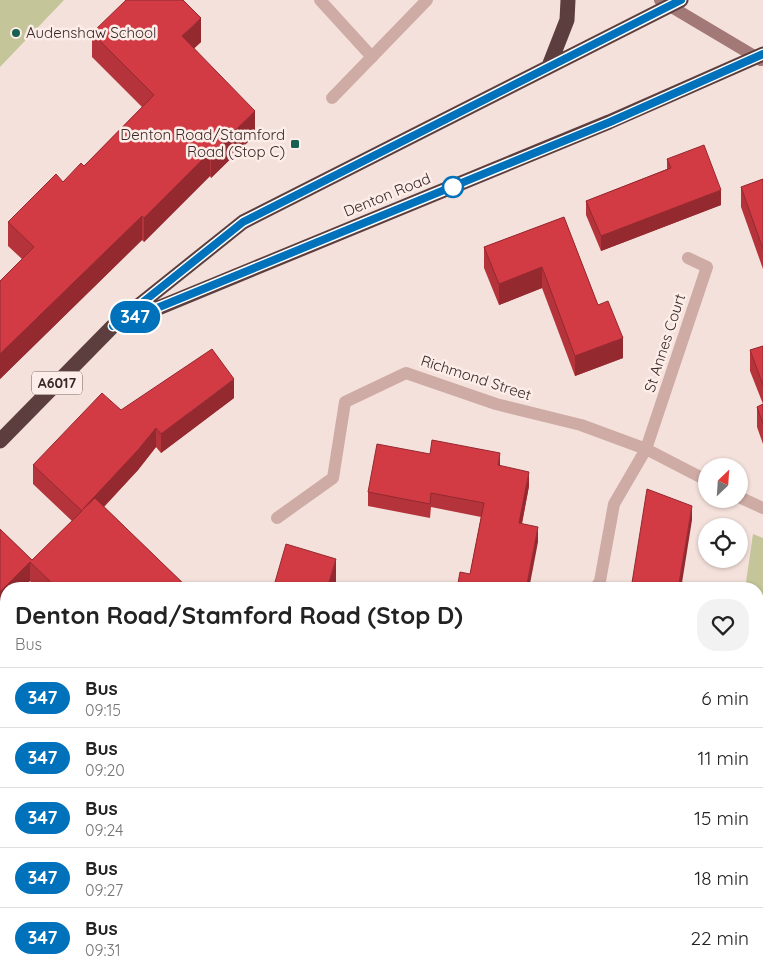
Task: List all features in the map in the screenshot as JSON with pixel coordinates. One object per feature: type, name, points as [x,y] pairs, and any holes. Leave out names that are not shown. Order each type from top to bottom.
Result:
[{"type":"highway","points":[[549,66],[567,20],[568,0]]},
{"type":"highway","name":"Denton Road","points":[[0,441],[113,326],[243,222],[670,2]]},
{"type":"highway","name":"Denton Road","points":[[113,326],[610,122],[760,58]]},
{"type":"main road","points":[[670,2],[760,58]]},
{"type":"street","points":[[320,0],[372,57]]},
{"type":"street","points":[[332,98],[427,0]]},
{"type":"street","name":"St Annes Court","points":[[646,449],[707,267],[688,258]]},
{"type":"street","name":"Richmond Street","points":[[277,518],[333,478],[345,402],[406,373],[496,404],[581,425],[646,449],[698,476]]},
{"type":"street","points":[[599,582],[614,504],[646,449]]},
{"type":"street","points":[[748,501],[763,508]]},
{"type":"green space","name":"Audenshaw School","points":[[0,0],[64,0],[0,67]]},
{"type":"green space","points":[[753,534],[763,538],[763,582],[746,582]]},
{"type":"building","points":[[126,0],[183,0],[201,18],[182,36],[255,111],[211,154],[210,152],[144,218],[142,216],[0,354],[0,281],[34,247],[8,222],[56,174],[63,182],[81,163],[84,166],[154,95],[92,33]]},
{"type":"building","points":[[704,145],[721,190],[601,236],[586,201],[671,168],[667,159]]},
{"type":"building","points":[[763,179],[763,249],[741,187]]},
{"type":"building","points":[[564,217],[598,305],[608,301],[623,338],[575,356],[542,267],[499,284],[484,247]]},
{"type":"building","points":[[763,346],[763,385],[750,350]]},
{"type":"building","points":[[212,349],[234,379],[161,434],[156,428],[82,510],[95,498],[182,582],[51,582],[30,562],[10,582],[0,582],[0,529],[32,560],[82,511],[33,465],[102,393],[121,410]]},
{"type":"building","points":[[763,404],[763,424],[757,407]]},
{"type":"building","points":[[432,440],[500,453],[498,465],[529,472],[519,523],[538,527],[527,582],[458,582],[460,572],[470,574],[484,503],[431,493],[430,504],[368,492],[377,444],[430,454]]},
{"type":"building","points":[[647,489],[692,506],[679,582],[632,582]]},
{"type":"building","points":[[286,544],[336,559],[329,582],[275,582]]},
{"type":"bus line","name":"347","points":[[681,0],[243,222],[113,326],[610,122],[763,54]]},
{"type":"place","name":"Audenshaw School","points":[[16,33]]},
{"type":"place","name":"Denton Road/Stamford Road (Stop C)","points":[[295,144]]}]
